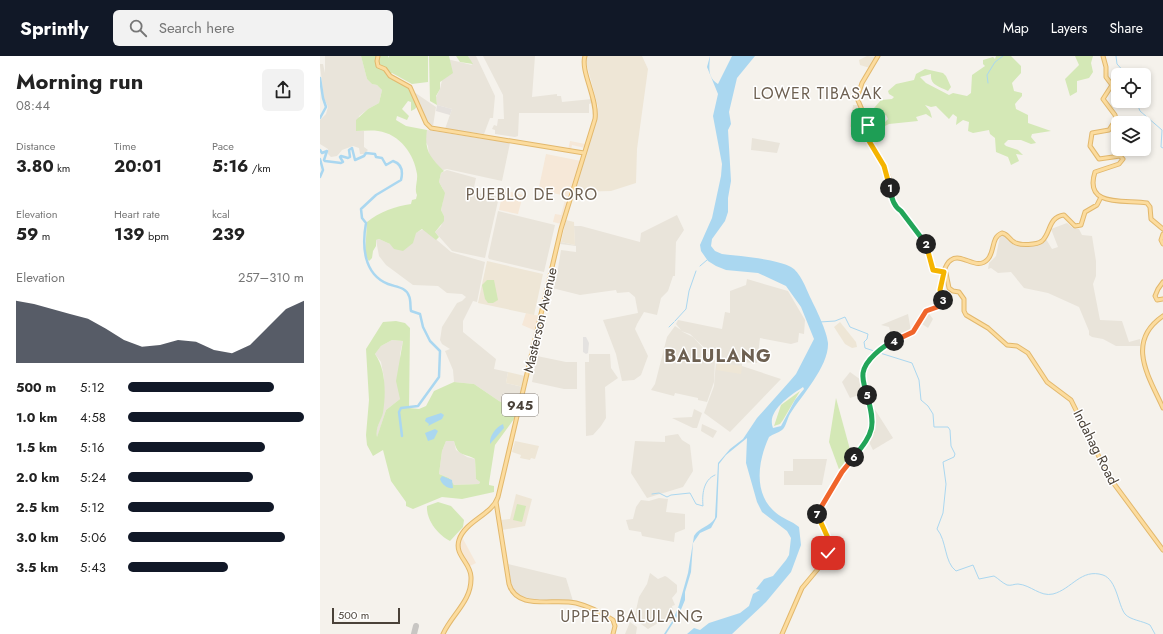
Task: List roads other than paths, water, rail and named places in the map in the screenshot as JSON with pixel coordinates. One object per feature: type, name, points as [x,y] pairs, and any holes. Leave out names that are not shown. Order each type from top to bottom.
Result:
[{"type":"main road","points":[[378,56],[376,61],[378,66],[384,69],[390,76],[410,88],[428,126],[437,130],[470,134],[584,154]]},
{"type":"main road","name":"Masterson Avenue","points":[[496,502],[513,438],[558,242],[596,111],[585,67],[585,56]]},
{"type":"main road","points":[[878,56],[862,83],[857,97],[868,124],[870,143],[884,166],[894,203],[926,243],[933,270],[944,272]]},
{"type":"main road","points":[[1103,56],[1106,68],[1106,77],[1112,85],[1103,99],[1115,115],[1116,119],[1109,130],[1092,133],[1090,146],[1099,159],[1120,156],[1123,159],[1120,164],[1095,172],[1094,186],[1096,193],[1110,201],[1147,203],[1150,207],[1151,219],[1163,229]]},
{"type":"main road","points":[[782,634],[802,588],[828,558],[828,538],[818,517],[818,510],[842,472],[872,432],[871,410],[863,378],[864,368],[885,346],[913,332],[924,312],[941,306],[943,301],[940,288],[948,262],[956,258],[975,263],[986,261],[991,255],[996,237],[1000,234],[1005,234],[1013,242],[1018,244],[1038,243],[1043,240],[1052,221],[1061,215],[1066,216],[1075,226],[1081,225],[1085,212],[1097,205],[1101,197]]},
{"type":"main road","points":[[1163,234],[1161,239],[1163,244]]},
{"type":"main road","name":"Indahag Road","points":[[944,272],[948,276],[949,289],[959,292],[964,297],[964,312],[966,315],[988,328],[1008,346],[1017,346],[1032,356],[1049,384],[1071,400],[1109,477],[1163,550]]},
{"type":"main road","points":[[1163,282],[1158,288],[1155,296],[1157,300],[1163,299]]},
{"type":"main road","points":[[1163,316],[1155,322],[1148,331],[1142,352],[1144,367],[1163,408]]},
{"type":"main road","points":[[443,634],[466,600],[470,584],[470,573],[460,553],[459,540],[464,532],[496,502]]},
{"type":"main road","points":[[496,502],[509,584],[515,595],[524,600],[569,602],[583,605],[613,620],[615,626],[613,634]]},
{"type":"water","points":[[710,56],[710,74],[714,81],[718,84],[732,56],[755,56],[737,78],[729,112],[731,124],[728,130],[731,181],[728,198],[728,212],[725,221],[712,239],[711,246],[715,251],[722,254],[777,262],[794,269],[802,280],[818,314],[826,332],[828,343],[827,352],[820,371],[790,414],[785,427],[769,437],[760,466],[763,496],[768,504],[775,512],[799,527],[801,545],[791,572],[766,602],[732,634],[687,634],[694,628],[700,630],[709,623],[740,613],[749,606],[753,594],[760,590],[756,589],[764,579],[773,576],[789,555],[791,538],[787,531],[762,512],[757,502],[746,463],[747,438],[726,455],[719,464],[717,517],[711,528],[700,533],[693,543],[691,572],[685,592],[685,600],[680,612],[666,634],[664,634],[673,620],[679,605],[688,573],[694,536],[715,518],[718,463],[730,449],[743,439],[757,418],[796,374],[814,339],[801,307],[786,286],[758,273],[726,270],[716,266],[708,261],[701,251],[700,245],[712,218],[721,176],[722,164],[713,116],[718,94],[707,67]],"holes":[[[803,387],[804,389],[795,400],[781,426],[773,428],[772,422],[776,410],[792,394]]]},
{"type":"water","points":[[441,413],[444,415],[442,419],[428,426],[429,424],[425,421],[426,418]]},
{"type":"water","points":[[503,424],[504,428],[490,444],[494,432]]},
{"type":"water","points":[[435,429],[438,431],[434,439],[428,441],[425,433]]},
{"type":"water","points":[[442,476],[452,480],[453,488],[449,488],[444,485],[440,479]]},
{"type":"waterway","points":[[988,83],[987,75],[995,62],[1003,56]]},
{"type":"waterway","points":[[1116,56],[1117,64],[1121,68]]},
{"type":"waterway","points":[[320,78],[326,107],[320,118]]},
{"type":"waterway","points":[[1139,108],[1140,111],[1162,130],[1161,147],[1163,148]]},
{"type":"waterway","points":[[320,150],[322,153],[327,151],[325,161],[341,163],[343,162],[340,157],[350,157],[349,150],[352,148],[355,160],[364,156],[366,153],[375,154],[376,157],[382,158],[386,165],[393,161],[396,162],[401,169],[401,180],[376,195],[361,209],[362,218],[366,223],[364,240],[366,258],[369,266],[373,273],[380,279],[388,284],[403,289],[408,293],[411,311],[420,314],[423,327],[430,341],[440,351],[439,377],[418,406],[401,408],[399,412],[402,436]]},
{"type":"waterway","points":[[320,159],[323,170],[320,177]]},
{"type":"waterway","points":[[700,266],[707,260]]},
{"type":"waterway","points":[[675,321],[686,309],[689,291],[696,271]]},
{"type":"waterway","points":[[820,322],[835,321],[845,317],[850,327],[868,334],[867,339],[864,342],[865,348],[877,352]]},
{"type":"waterway","points":[[669,327],[674,322]]},
{"type":"waterway","points":[[880,353],[912,363],[919,380],[921,400],[928,406],[933,414],[934,427],[948,427],[950,430],[951,446],[955,454],[954,457],[943,462],[946,484],[943,513],[937,529],[952,567],[956,571],[973,565],[979,579],[994,576],[1007,585],[1023,585],[1044,594],[1053,594],[1060,591],[1089,574],[1103,575],[1108,578],[1114,587],[1125,614],[1130,618],[1150,625],[1155,634]]},
{"type":"waterway","points":[[652,494],[659,493],[667,497],[671,495],[690,493],[696,504],[703,506],[704,488],[708,480],[715,475]]},
{"type":"district","name":"LOWER TIBASAK","points":[[818,93]]},
{"type":"district","name":"PUEBLO DE ORO","points":[[532,194]]},
{"type":"district","name":"BALULANG","points":[[718,356]]},
{"type":"district","name":"UPPER BALULANG","points":[[632,616]]}]
